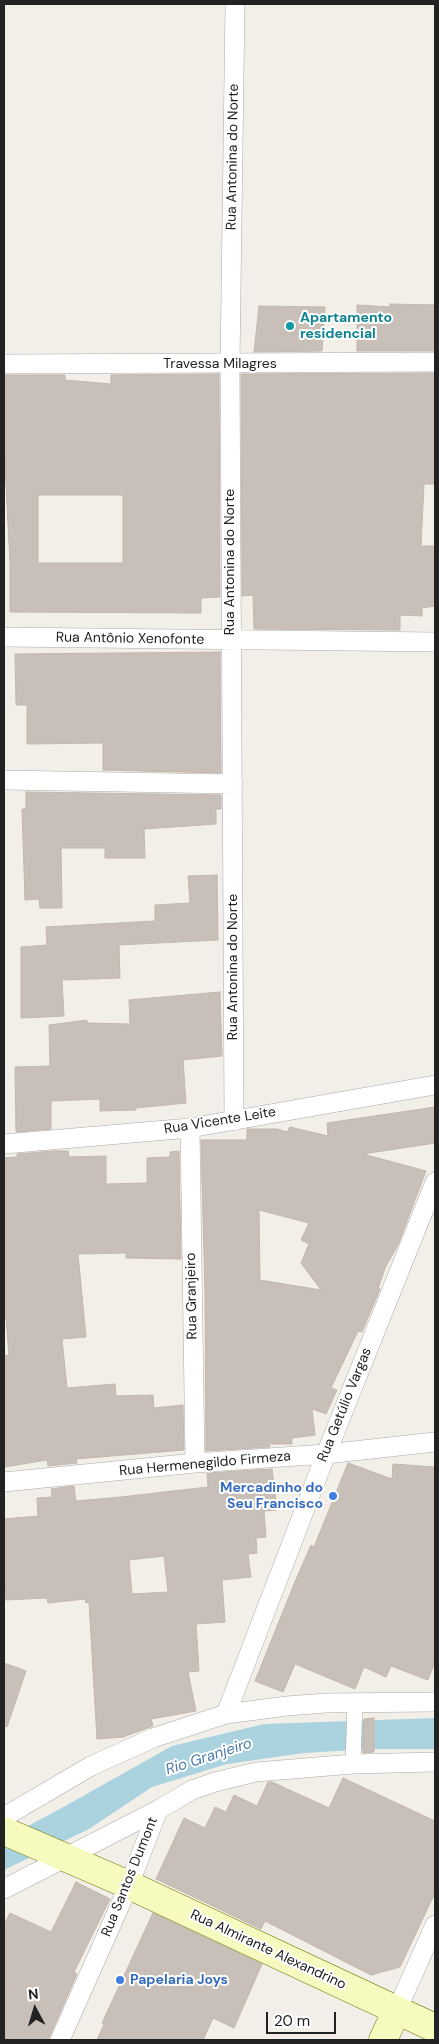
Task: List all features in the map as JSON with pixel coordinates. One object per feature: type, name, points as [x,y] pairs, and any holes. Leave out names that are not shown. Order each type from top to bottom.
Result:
[{"type":"main road","name":"Rua Almirante Alexandrino","points":[[4,1831],[62,1858],[128,1884],[435,2028]]},
{"type":"main road","points":[[383,2040],[397,2010]]},
{"type":"street","name":"Rua Antonina do Norte","points":[[234,1121],[230,364],[235,4]]},
{"type":"street","name":"Travessa Milagres","points":[[4,364],[435,362]]},
{"type":"street","name":"Rua Antônio Xenofonte","points":[[4,637],[435,642]]},
{"type":"street","points":[[4,780],[233,784]]},
{"type":"street","name":"Rua Vicente Leite","points":[[4,1144],[190,1128],[435,1084]]},
{"type":"street","name":"Rua Granjeiro","points":[[190,1128],[194,1463]]},
{"type":"street","name":"Rua Getúlio Vargas","points":[[226,1714],[326,1454],[435,1182]]},
{"type":"street","name":"Rua Hermenegildo Firmeza","points":[[4,1482],[194,1463],[326,1454],[435,1442]]},
{"type":"street","points":[[4,1817],[99,1762],[153,1738],[226,1714],[287,1706],[355,1708],[435,1702]]},
{"type":"street","points":[[353,1760],[355,1708]]},
{"type":"street","name":"Rua Santos Dumont","points":[[60,2040],[158,1810],[192,1790],[256,1772],[353,1760],[435,1762]]},
{"type":"street","points":[[4,1889],[158,1810]]},
{"type":"street","points":[[397,2010],[435,1925]]},
{"type":"water","name":"Rio Granjeiro","points":[[435,1718],[435,1749],[371,1749],[304,1753],[227,1764],[152,1787],[89,1829],[4,1870],[4,1839],[172,1746],[264,1724]]},
{"type":"building","points":[[390,304],[435,305],[435,351],[357,351],[357,305],[390,307]]},
{"type":"building","name":"Apartamento residencial","points":[[259,306],[325,307],[322,351],[254,352]]},
{"type":"building","points":[[435,373],[435,484],[424,484],[421,546],[435,546],[435,606],[422,608],[422,616],[400,615],[400,630],[254,629],[253,595],[242,596],[241,374]]},
{"type":"building","points":[[219,374],[220,597],[201,598],[201,613],[10,612],[10,563],[4,445],[4,375],[65,375],[65,380],[111,384],[111,375]],"holes":[[[38,495],[123,495],[123,563],[38,563]]]},
{"type":"building","points":[[220,652],[221,773],[103,770],[103,743],[27,744],[27,705],[16,705],[15,654]]},
{"type":"building","points":[[26,792],[221,795],[221,809],[216,809],[216,824],[144,829],[145,858],[105,858],[105,848],[61,848],[62,908],[40,908],[39,899],[25,900],[22,809],[26,809]]},
{"type":"building","points":[[217,875],[218,940],[119,945],[120,978],[62,980],[64,1016],[21,1018],[21,947],[47,945],[46,927],[155,921],[155,905],[190,903],[188,876]]},
{"type":"building","points":[[220,992],[222,1056],[183,1060],[186,1103],[136,1108],[136,1110],[100,1111],[100,1099],[51,1101],[51,1129],[16,1132],[15,1067],[50,1066],[49,1025],[87,1020],[87,1023],[130,1024],[129,1000]]},
{"type":"building","points":[[435,1107],[435,1143],[363,1154],[426,1171],[398,1245],[385,1268],[378,1289],[380,1289],[362,1332],[358,1331],[331,1388],[337,1390],[326,1414],[312,1409],[315,1435],[292,1438],[292,1444],[269,1444],[270,1447],[206,1451],[205,1292],[201,1140],[247,1140],[247,1129],[277,1129],[287,1132],[290,1127],[328,1136],[327,1123]],"holes":[[[259,1210],[309,1223],[301,1240],[309,1244],[301,1263],[321,1290],[260,1280]]]},
{"type":"building","points":[[68,1151],[69,1157],[106,1156],[106,1184],[147,1183],[147,1158],[170,1157],[170,1152],[179,1151],[181,1259],[126,1258],[126,1253],[78,1254],[86,1337],[62,1339],[67,1388],[115,1384],[116,1396],[153,1395],[154,1408],[183,1405],[184,1450],[76,1459],[77,1463],[48,1466],[47,1460],[4,1467],[4,1356],[9,1355],[6,1319],[4,1319],[4,1158],[17,1157],[17,1154]]},
{"type":"building","points":[[348,1463],[392,1479],[393,1464],[435,1467],[435,1662],[428,1680],[391,1666],[386,1677],[364,1667],[355,1689],[295,1664],[283,1692],[255,1681],[294,1584],[311,1545],[314,1547]]},
{"type":"building","points":[[272,1469],[277,1510],[264,1511],[266,1537],[256,1538],[257,1553],[248,1554],[251,1577],[222,1580],[225,1622],[196,1624],[199,1671],[188,1672],[196,1711],[151,1719],[153,1726],[123,1737],[97,1739],[89,1602],[86,1603],[85,1599],[48,1603],[47,1598],[6,1600],[4,1519],[38,1516],[37,1498],[52,1497],[51,1489],[74,1486],[76,1501],[121,1497],[208,1487],[207,1473]],"holes":[[[164,1556],[168,1592],[132,1594],[129,1560]]]},
{"type":"building","points":[[4,1663],[26,1671],[7,1727],[4,1726]]},
{"type":"building","points":[[374,1718],[374,1752],[363,1753],[364,1719]]},
{"type":"building","points":[[343,1778],[435,1821],[435,1893],[400,1967],[371,1975],[265,1921],[261,1929],[156,1879],[184,1818],[205,1828],[215,1807],[226,1812],[234,1795],[257,1806],[268,1782],[272,1782],[329,1808]]},
{"type":"building","points":[[76,1882],[110,1899],[74,1972],[77,1974],[49,2038],[48,2040],[4,2040],[4,1925],[10,1913],[51,1932]]},
{"type":"building","points":[[153,1913],[262,1964],[234,2028],[213,2018],[203,2040],[97,2040],[104,2024],[102,2023]]},
{"type":"place","name":"Apartamento residencial","points":[[290,326]]},
{"type":"place","name":"Mercadinho do Seu Francisco","points":[[333,1496]]},
{"type":"place","name":"Papelaria Joys","points":[[120,1980]]}]
